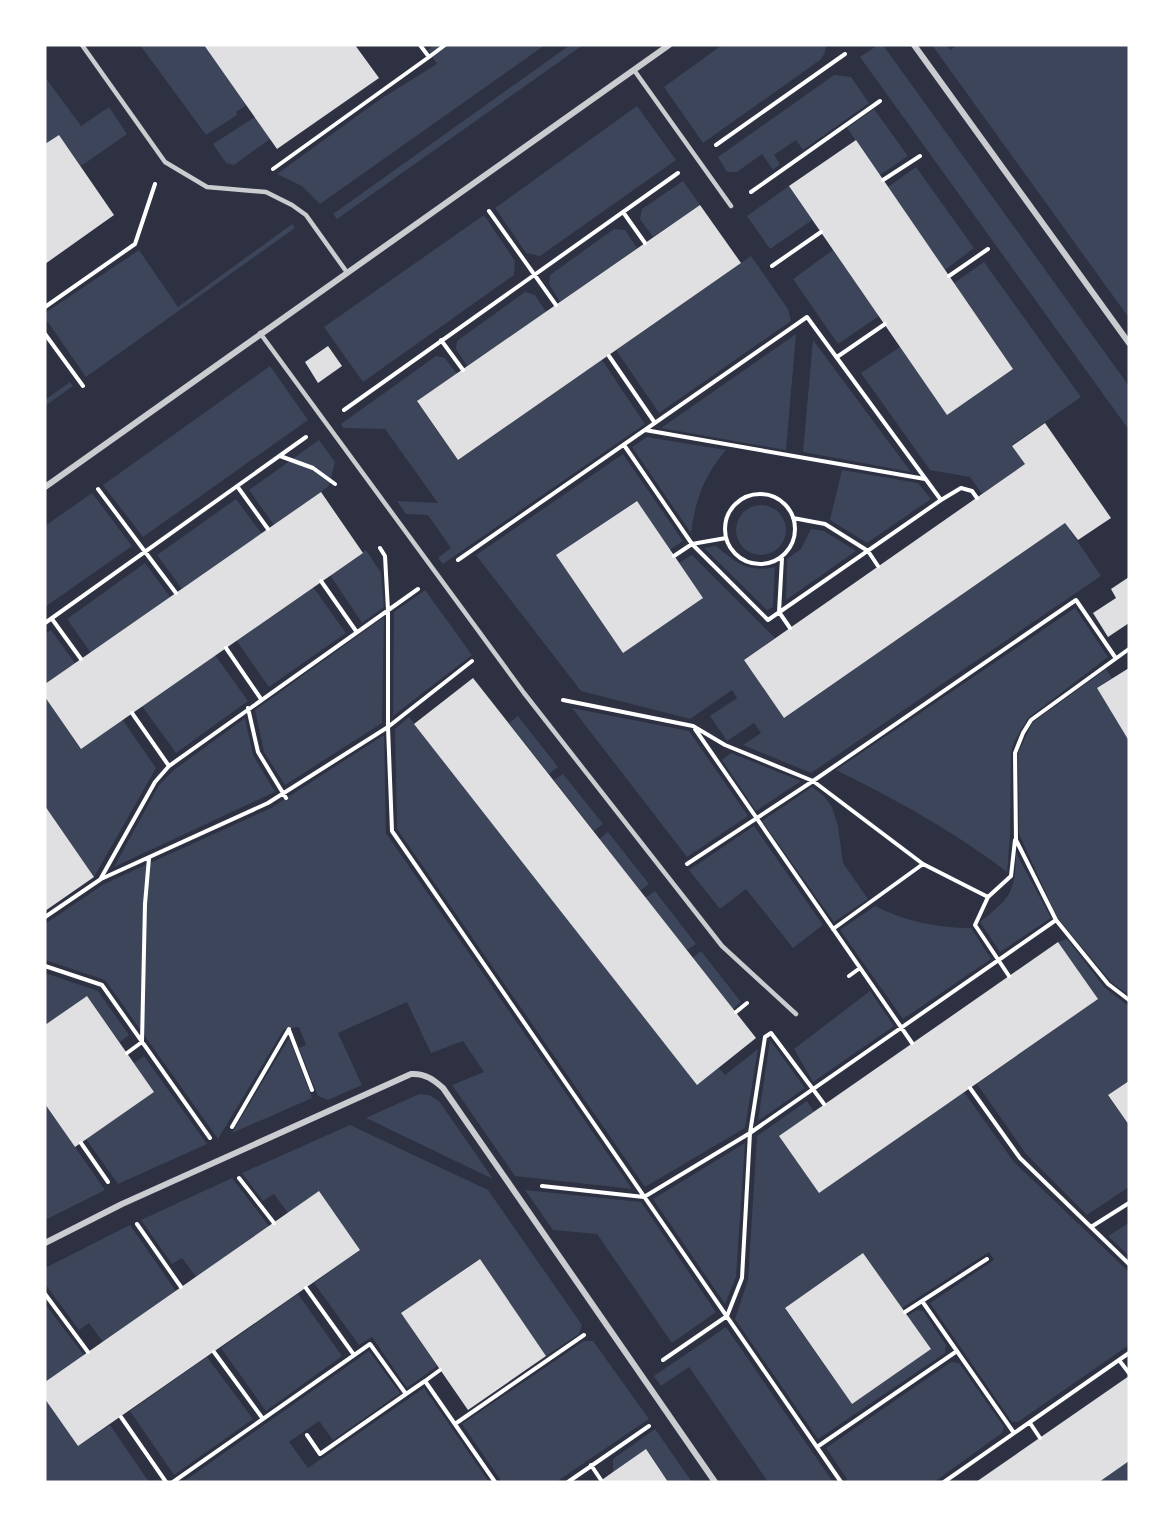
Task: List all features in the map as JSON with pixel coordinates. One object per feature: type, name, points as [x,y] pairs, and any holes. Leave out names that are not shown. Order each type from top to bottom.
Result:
[{"type":"street","points":[[45,487],[346,271],[669,45]]},
{"type":"street","points":[[914,45],[1129,343]]},
{"type":"street","points":[[45,1243],[122,1204],[411,1074],[428,1077],[443,1089],[715,1482]]},
{"type":"lane","points":[[82,45],[165,162],[207,187],[266,192],[292,204],[306,215],[346,271]]},
{"type":"lane","points":[[634,70],[731,206]]},
{"type":"lane","points":[[260,333],[524,693],[722,946],[796,1014]]},
{"type":"path","points":[[420,45],[429,57]]},
{"type":"path","points":[[245,190],[445,45]]},
{"type":"path","points":[[709,151],[845,54]]},
{"type":"path","points":[[731,206],[880,101]]},
{"type":"path","points":[[883,180],[920,156]]},
{"type":"path","points":[[45,307],[135,243],[152,189],[165,162]]},
{"type":"path","points":[[337,415],[686,167]]},
{"type":"path","points":[[489,211],[556,305]]},
{"type":"path","points":[[622,212],[645,243]]},
{"type":"path","points":[[771,266],[821,232]]},
{"type":"path","points":[[949,276],[988,249]]},
{"type":"path","points":[[456,562],[807,317],[941,500]]},
{"type":"path","points":[[837,357],[885,324]]},
{"type":"path","points":[[45,334],[83,386]]},
{"type":"path","points":[[441,340],[463,370]]},
{"type":"path","points":[[609,356],[655,423]]},
{"type":"path","points":[[645,430],[926,479]]},
{"type":"path","points":[[45,623],[307,436]]},
{"type":"path","points":[[624,445],[692,544],[768,620],[961,488],[972,491],[977,498]]},
{"type":"path","points":[[279,456],[313,468],[335,484]]},
{"type":"path","points":[[237,486],[268,529]]},
{"type":"path","points":[[98,489],[176,593]]},
{"type":"path","points":[[757,494],[769,495],[780,500],[788,508],[793,518],[796,528],[794,540],[782,557],[772,562],[750,563],[740,558],[731,549],[726,538],[725,526],[728,514],[735,504],[746,497],[757,494]]},
{"type":"path","points":[[793,518],[825,524],[868,551],[878,566]]},
{"type":"path","points":[[674,556],[692,544],[726,538]]},
{"type":"path","points":[[380,548],[385,556],[388,610],[388,727],[392,831],[841,1482]]},
{"type":"path","points":[[782,557],[779,612],[790,628]]},
{"type":"path","points":[[321,581],[356,631]]},
{"type":"path","points":[[101,879],[155,782],[169,766],[426,583]]},
{"type":"path","points":[[678,870],[813,781],[1076,600],[1115,657]]},
{"type":"path","points":[[52,619],[81,659]]},
{"type":"path","points":[[226,648],[261,699]]},
{"type":"path","points":[[1009,976],[975,925],[988,897],[1011,876],[1016,840],[1015,753],[1031,720],[1129,649]]},
{"type":"path","points":[[45,917],[101,879],[285,796],[388,727],[478,656]]},
{"type":"path","points":[[556,699],[693,726],[725,745],[813,781],[923,864],[988,897]]},
{"type":"path","points":[[249,708],[258,753],[285,796]]},
{"type":"path","points":[[132,713],[169,766]]},
{"type":"path","points":[[693,726],[912,1043]]},
{"type":"path","points":[[1016,840],[1056,920],[1108,984],[1129,1000]]},
{"type":"path","points":[[142,1042],[145,903],[149,858]]},
{"type":"path","points":[[833,929],[923,864]]},
{"type":"path","points":[[532,1185],[644,1197],[750,1133],[1056,920]]},
{"type":"path","points":[[45,966],[102,986],[216,1146]]},
{"type":"path","points":[[849,976],[860,968]]},
{"type":"path","points":[[736,1012],[747,1003]]},
{"type":"path","points":[[229,1133],[289,1029],[312,1091]]},
{"type":"path","points":[[659,1363],[727,1316],[742,1278],[750,1133],[765,1037],[771,1033],[825,1104]]},
{"type":"path","points":[[127,1053],[142,1042]]},
{"type":"path","points":[[970,1088],[1020,1158],[1129,1264]]},
{"type":"path","points":[[81,1143],[109,1184]]},
{"type":"path","points":[[237,1175],[273,1223]]},
{"type":"path","points":[[1091,1227],[1129,1203]]},
{"type":"path","points":[[136,1222],[181,1287]]},
{"type":"path","points":[[904,1312],[987,1259]]},
{"type":"path","points":[[306,1288],[354,1355]]},
{"type":"path","points":[[45,1294],[88,1352]]},
{"type":"path","points":[[922,1301],[1014,1433]]},
{"type":"path","points":[[455,1424],[592,1330]]},
{"type":"path","points":[[173,1482],[370,1344],[406,1394]]},
{"type":"path","points":[[214,1352],[262,1419]]},
{"type":"path","points":[[817,1447],[957,1352]]},
{"type":"path","points":[[945,1482],[1129,1353]]},
{"type":"path","points":[[1119,1360],[1129,1372]]},
{"type":"path","points":[[307,1435],[320,1454],[440,1370]]},
{"type":"path","points":[[425,1381],[495,1482]]},
{"type":"path","points":[[121,1417],[166,1482]]},
{"type":"path","points":[[567,1482],[656,1421]]},
{"type":"path","points":[[1029,1423],[1040,1438]]},
{"type":"path","points":[[591,1465],[602,1480]]},
{"type":"shaded area","points":[[140,45],[204,45],[247,105],[236,112],[237,115],[206,135]]},
{"type":"shaded area","points":[[434,45],[545,45],[320,204],[302,186],[277,174],[379,100],[437,64],[428,50]]},
{"type":"shaded area","points":[[570,45],[583,45],[337,219],[333,214]]},
{"type":"shaded area","points":[[722,45],[826,45],[825,53],[820,60],[703,143],[664,87]]},
{"type":"shaded area","points":[[878,45],[883,45],[1129,386],[1129,430],[860,57]]},
{"type":"shaded area","points":[[932,45],[947,45],[950,50],[957,45],[1129,45],[1129,318]]},
{"type":"shaded area","points":[[834,75],[851,77],[869,103],[803,150],[796,140],[774,155],[780,164],[773,170],[762,154],[737,172],[727,172],[718,157]]},
{"type":"shaded area","points":[[45,77],[81,126],[109,107],[127,134],[81,166],[59,135],[45,144]]},
{"type":"shaded area","points":[[637,106],[676,160],[540,256],[526,253],[495,208]]},
{"type":"shaded area","points":[[874,109],[908,156],[880,175],[847,128]]},
{"type":"shaded area","points":[[255,117],[270,139],[234,165],[226,163],[213,144]]},
{"type":"shaded area","points":[[916,167],[974,248],[945,270],[888,187]]},
{"type":"shaded area","points":[[683,181],[700,205],[653,237],[640,219],[642,209]]},
{"type":"shaded area","points":[[789,186],[812,220],[770,249],[747,216]]},
{"type":"shaded area","points":[[484,215],[515,261],[514,275],[363,382],[324,327]]},
{"type":"shaded area","points":[[292,224],[295,228],[86,377],[45,318],[45,313],[139,250],[178,307]]},
{"type":"shaded area","points":[[614,229],[625,230],[637,248],[560,302],[549,284],[550,275]]},
{"type":"shaded area","points":[[833,250],[879,316],[838,344],[793,279]]},
{"type":"shaded area","points":[[751,256],[788,309],[791,321],[659,413],[616,350]]},
{"type":"shaded area","points":[[984,262],[1081,397],[1012,445],[1025,464],[982,494],[970,477],[930,470],[861,373],[900,347],[947,414],[1013,369],[954,283]]},
{"type":"shaded area","points":[[525,292],[535,295],[546,312],[467,366],[456,349],[457,341]]},
{"type":"shaded area","points":[[796,334],[786,450],[661,428]]},
{"type":"shaded area","points":[[813,340],[911,472],[803,452]]},
{"type":"shaded area","points":[[436,356],[445,358],[457,374],[417,402],[458,460],[602,360],[645,424],[443,564],[438,558],[451,548],[428,515],[406,514],[397,501],[438,503],[385,429],[343,428],[341,424]]},
{"type":"shaded area","points":[[270,366],[308,420],[143,537],[103,485]]},
{"type":"shaded area","points":[[70,382],[73,386],[45,406],[45,400]]},
{"type":"shaded area","points":[[647,437],[726,450],[706,479],[695,509],[691,533],[632,447]]},
{"type":"shaded area","points":[[319,440],[335,462],[329,486],[274,525],[249,490]]},
{"type":"shaded area","points":[[623,454],[683,541],[670,550],[636,501],[557,555],[703,598],[679,563],[692,555],[775,638],[744,660],[784,718],[1065,523],[1101,576],[811,773],[743,745],[761,733],[754,723],[727,741],[710,716],[737,698],[732,690],[690,719],[581,691],[476,555]]},
{"type":"shaded area","points":[[842,470],[918,483],[931,499],[867,543],[830,520]]},
{"type":"shaded area","points":[[92,493],[132,546],[45,607],[45,526]]},
{"type":"shaded area","points":[[236,499],[262,534],[182,589],[157,555]]},
{"type":"shaded area","points":[[761,505],[775,509],[782,516],[786,530],[782,544],[775,551],[761,555],[747,551],[740,544],[736,530],[740,516],[747,509]]},
{"type":"shaded area","points":[[811,529],[824,531],[856,551],[786,600],[787,559],[801,549]]},
{"type":"shaded area","points":[[716,546],[743,565],[757,569],[775,567],[773,607],[767,610],[704,548]]},
{"type":"shaded area","points":[[366,550],[381,573],[384,607],[362,623],[330,575]]},
{"type":"shaded area","points":[[145,563],[170,597],[91,653],[67,619]]},
{"type":"shaded area","points":[[313,587],[346,633],[269,687],[236,640]]},
{"type":"shaded area","points":[[425,590],[472,655],[393,716],[394,612]]},
{"type":"shaded area","points":[[1075,608],[1108,657],[1028,718],[1014,742],[1011,752],[1007,872],[924,817],[836,770]]},
{"type":"shaded area","points":[[384,617],[382,723],[285,785],[264,752],[255,710]]},
{"type":"shaded area","points":[[51,630],[75,663],[45,684],[45,634]]},
{"type":"shaded area","points":[[215,655],[248,701],[176,753],[142,706]]},
{"type":"shaded area","points":[[1106,669],[1112,678],[1097,688],[1129,741],[1129,995],[1111,982],[1057,917],[1019,834],[1018,753],[1032,723]]},
{"type":"shaded area","points":[[45,697],[80,748],[122,719],[156,768],[94,877],[45,806]]},
{"type":"shaded area","points":[[572,708],[689,731],[748,816],[687,857]]},
{"type":"shaded area","points":[[518,716],[558,767],[549,774],[509,723]]},
{"type":"shaded area","points":[[409,717],[697,1084],[719,1068],[725,1075],[758,1049],[745,1128],[645,1187],[397,829],[395,729]]},
{"type":"shaded area","points":[[245,718],[253,755],[275,792],[114,867],[159,785],[174,770]]},
{"type":"shaded area","points":[[384,735],[386,833],[632,1189],[515,1176],[452,1085],[484,1072],[463,1041],[431,1053],[407,1002],[338,1033],[362,1085],[328,1100],[318,1096],[299,1048],[306,1045],[299,1027],[284,1029],[218,1139],[105,980],[45,960],[45,924],[104,884],[271,808]]},
{"type":"shaded area","points":[[731,753],[801,781],[756,811],[722,760]]},
{"type":"shaded area","points":[[563,774],[603,824],[594,831],[554,780]]},
{"type":"shaded area","points":[[812,787],[824,796],[832,807],[838,826],[843,863],[868,899],[834,922],[762,821]]},
{"type":"shaded area","points":[[754,826],[823,925],[793,948],[746,889],[720,909],[689,870]]},
{"type":"shaded area","points":[[608,832],[649,884],[640,891],[599,839]]},
{"type":"shaded area","points":[[1016,853],[1051,918],[1000,952],[980,922],[1005,900],[1009,893],[1014,877]]},
{"type":"shaded area","points":[[655,891],[696,944],[687,950],[645,898]]},
{"type":"shaded area","points":[[875,906],[922,923],[971,928],[991,959],[903,1019],[840,930]]},
{"type":"shaded area","points":[[1067,939],[1105,988],[1129,1006],[1129,1081],[1108,1096],[1129,1125],[1129,1187],[1087,1215],[1026,1154],[977,1084],[1097,999],[1058,942]]},
{"type":"shaded area","points":[[701,951],[741,1002],[733,1009],[692,958]]},
{"type":"shaded area","points":[[45,973],[98,991],[129,1035],[120,1042],[87,996],[45,1025]]},
{"type":"shaded area","points":[[870,991],[894,1026],[813,1082],[794,1049]]},
{"type":"shaded area","points":[[289,1038],[312,1098],[232,1133]]},
{"type":"shaded area","points":[[770,1040],[805,1088],[758,1121]]},
{"type":"shaded area","points":[[144,1056],[207,1144],[118,1184],[86,1139],[154,1092],[134,1063]]},
{"type":"shaded area","points":[[964,1092],[1014,1162],[1129,1272],[1129,1345],[1018,1422],[1012,1422],[930,1303],[994,1260],[989,1252],[902,1308],[863,1253],[785,1309],[852,1404],[930,1349],[907,1316],[917,1310],[923,1311],[946,1345],[945,1353],[818,1439],[735,1319],[748,1280],[757,1136],[807,1101],[814,1112],[780,1136],[819,1193]]},
{"type":"shaded area","points":[[419,1094],[429,1095],[439,1101],[493,1179],[366,1118]]},
{"type":"shaded area","points":[[45,1104],[105,1190],[45,1220]]},
{"type":"shaded area","points":[[350,1125],[488,1190],[582,1325],[579,1334],[546,1356],[479,1259],[401,1313],[437,1366],[407,1388],[372,1337],[359,1345],[314,1283],[360,1250],[319,1192],[288,1213],[274,1194],[263,1201],[242,1173]]},
{"type":"shaded area","points":[[745,1143],[736,1277],[725,1304],[653,1199]]},
{"type":"shaded area","points":[[232,1178],[269,1226],[196,1277],[182,1258],[172,1264],[141,1220]]},
{"type":"shaded area","points":[[525,1190],[641,1202],[716,1312],[672,1343],[597,1234],[553,1230]]},
{"type":"shaded area","points":[[1129,1223],[1129,1256],[1108,1236]]},
{"type":"shaded area","points":[[130,1225],[176,1291],[103,1342],[89,1323],[79,1330],[45,1284],[45,1268]]},
{"type":"shaded area","points":[[298,1294],[342,1356],[266,1411],[221,1348]]},
{"type":"shaded area","points":[[45,1304],[84,1355],[45,1382]]},
{"type":"shaded area","points":[[726,1327],[833,1482],[768,1482],[689,1367],[661,1386],[654,1376]]},
{"type":"shaded area","points":[[584,1341],[593,1341],[649,1419],[556,1482],[502,1482],[462,1424]]},
{"type":"shaded area","points":[[369,1351],[400,1393],[333,1440],[319,1421],[289,1442],[308,1468],[424,1388],[489,1482],[183,1482]]},
{"type":"shaded area","points":[[207,1357],[253,1419],[174,1475],[130,1411]]},
{"type":"shaded area","points":[[951,1362],[959,1363],[1004,1427],[1002,1433],[934,1482],[849,1482],[826,1448]]},
{"type":"shaded area","points":[[45,1399],[78,1446],[110,1425],[149,1482],[45,1482]]},
{"type":"shaded area","points":[[655,1429],[692,1482],[668,1482],[645,1450],[613,1472],[613,1459]]},
{"type":"shaded area","points":[[1129,1461],[1129,1482],[1099,1482]]},
{"type":"building","points":[[204,45],[355,45],[379,78],[277,149]]},
{"type":"building","points":[[59,135],[114,215],[45,264],[45,144]]},
{"type":"building","points":[[856,140],[1013,369],[947,415],[789,186]]},
{"type":"building","points":[[700,205],[741,263],[458,460],[417,401]]},
{"type":"building","points":[[328,346],[342,366],[318,383],[305,362]]},
{"type":"building","points":[[1045,423],[1111,518],[1078,540],[1065,523],[784,718],[744,660],[1025,464],[1012,446]]},
{"type":"building","points":[[321,492],[363,553],[81,749],[45,697],[45,684]]},
{"type":"building","points":[[637,501],[703,598],[623,653],[556,555]]},
{"type":"building","points":[[1129,577],[1129,623],[1108,637],[1093,613],[1116,598],[1111,589]]},
{"type":"building","points":[[1129,668],[1129,741],[1097,688]]},
{"type":"building","points":[[473,678],[756,1038],[697,1085],[414,724]]},
{"type":"building","points":[[45,806],[94,877],[45,911]]},
{"type":"building","points":[[1058,942],[1098,999],[819,1193],[779,1136]]},
{"type":"building","points":[[87,996],[154,1092],[75,1147],[45,1104],[45,1025]]},
{"type":"building","points":[[1129,1081],[1129,1125],[1108,1095]]},
{"type":"building","points":[[319,1191],[360,1250],[78,1446],[45,1399],[45,1382]]},
{"type":"building","points":[[863,1253],[931,1349],[852,1404],[785,1308]]},
{"type":"building","points":[[480,1259],[546,1356],[468,1410],[401,1313]]},
{"type":"building","points":[[1129,1376],[1129,1461],[1099,1482],[976,1482]]},
{"type":"building","points":[[646,1449],[668,1482],[599,1482],[613,1472]]}]
